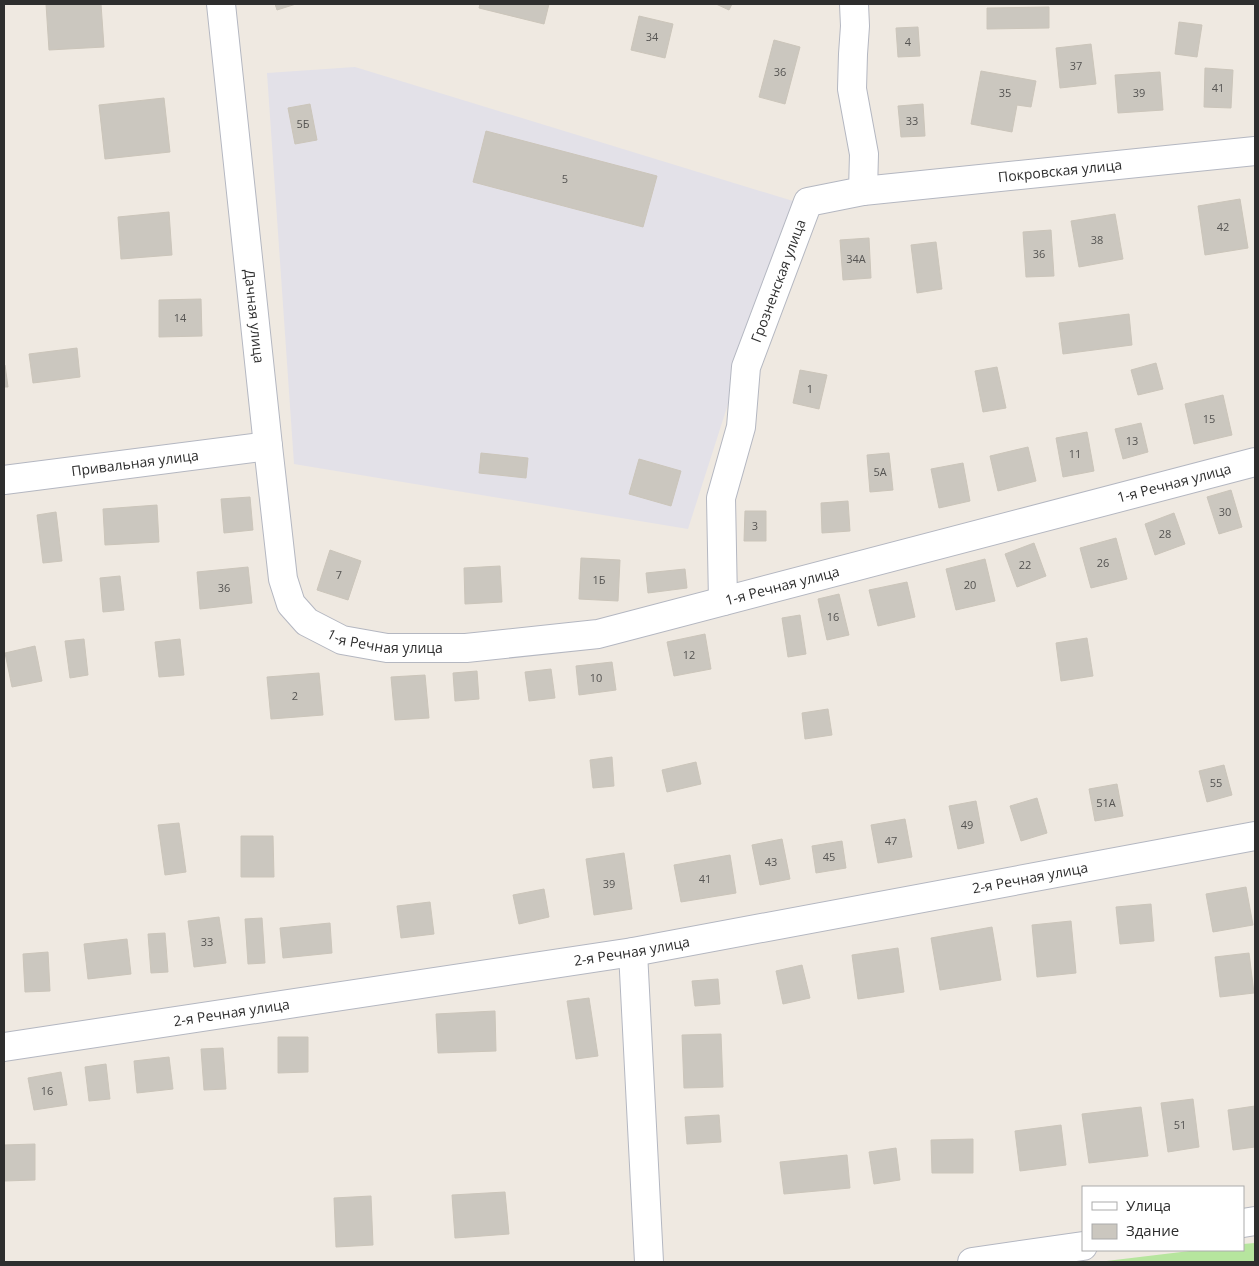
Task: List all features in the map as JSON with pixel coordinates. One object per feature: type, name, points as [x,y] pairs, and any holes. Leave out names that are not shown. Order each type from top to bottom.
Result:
[{"type":"street","name":"Дачная улица","points":[[221,4],[283,579],[291,604],[306,622]]},
{"type":"street","points":[[854,4],[855,26],[852,89],[864,154],[863,191]]},
{"type":"street","name":"Покровская улица","points":[[863,191],[1255,151]]},
{"type":"street","name":"Грозненская улица","points":[[723,602],[720,498],[741,427],[746,367],[808,202],[863,191]]},
{"type":"street","name":"Привальная улица","points":[[4,480],[268,446]]},
{"type":"street","name":"1-я Речная улица","points":[[306,622],[342,640],[387,648],[466,648],[598,634],[1255,462]]},
{"type":"street","name":"2-я Речная улица","points":[[4,1047],[633,952],[1255,836]]},
{"type":"street","points":[[633,952],[649,1262]]},
{"type":"street","points":[[972,1262],[1082,1246]]},
{"type":"shaded area","points":[[355,67],[793,201],[688,529],[294,464],[267,73]]},
{"type":"green space","points":[[1255,1243],[1255,1262],[1098,1262],[1190,1251],[1244,1251],[1244,1244]]},
{"type":"building","points":[[46,4],[101,4],[104,47],[49,50]]},
{"type":"building","points":[[275,4],[296,4],[277,10]]},
{"type":"building","points":[[480,4],[549,4],[544,24],[479,8]]},
{"type":"building","points":[[716,4],[732,4],[729,10]]},
{"type":"building","points":[[1049,7],[1049,28],[987,29],[987,8]]},
{"type":"building","points":[[639,16],[673,24],[665,58],[631,50]]},
{"type":"building","points":[[1179,22],[1202,25],[1197,57],[1175,54]]},
{"type":"building","points":[[918,27],[920,56],[898,57],[896,28]]},
{"type":"building","points":[[774,40],[800,47],[785,104],[759,97]]},
{"type":"building","points":[[1091,44],[1096,84],[1060,88],[1056,48]]},
{"type":"building","points":[[1205,68],[1233,70],[1231,108],[1204,107]]},
{"type":"building","points":[[981,71],[1036,81],[1031,107],[1017,105],[1012,132],[971,124]]},
{"type":"building","points":[[1160,72],[1163,110],[1118,113],[1115,75]]},
{"type":"building","points":[[164,98],[170,152],[105,159],[99,105]]},
{"type":"building","points":[[310,104],[317,140],[295,144],[288,108]]},
{"type":"building","points":[[923,104],[925,136],[901,137],[898,106]]},
{"type":"building","points":[[486,131],[657,176],[643,227],[473,182]]},
{"type":"building","points":[[1240,199],[1248,248],[1205,255],[1198,206]]},
{"type":"building","points":[[169,212],[172,255],[121,259],[118,217]]},
{"type":"building","points":[[1115,214],[1123,259],[1079,267],[1071,221]]},
{"type":"building","points":[[1051,230],[1054,276],[1026,277],[1023,232]]},
{"type":"building","points":[[869,238],[871,278],[843,280],[840,240]]},
{"type":"building","points":[[936,242],[942,289],[917,293],[911,245]]},
{"type":"building","points":[[201,299],[202,336],[159,337],[159,300]]},
{"type":"building","points":[[1129,314],[1132,345],[1063,354],[1059,323]]},
{"type":"building","points":[[77,348],[80,377],[33,383],[29,354]]},
{"type":"building","points":[[1156,363],[1163,389],[1138,395],[1131,370]]},
{"type":"building","points":[[5,365],[8,387],[4,387]]},
{"type":"building","points":[[997,367],[1006,408],[983,412],[975,371]]},
{"type":"building","points":[[800,370],[827,375],[819,409],[793,403]]},
{"type":"building","points":[[1223,395],[1232,435],[1194,444],[1185,404]]},
{"type":"building","points":[[1141,423],[1148,452],[1123,459],[1115,429]]},
{"type":"building","points":[[1087,432],[1094,471],[1063,477],[1056,438]]},
{"type":"building","points":[[1028,447],[1036,481],[998,491],[990,456]]},
{"type":"building","points":[[481,453],[528,458],[526,478],[479,473]]},
{"type":"building","points":[[889,453],[893,490],[870,492],[867,455]]},
{"type":"building","points":[[639,459],[681,471],[671,506],[629,494]]},
{"type":"building","points":[[963,463],[970,501],[939,508],[931,469]]},
{"type":"building","points":[[1231,490],[1242,527],[1219,534],[1207,497]]},
{"type":"building","points":[[250,497],[253,530],[224,533],[221,499]]},
{"type":"building","points":[[848,501],[850,531],[822,533],[821,503]]},
{"type":"building","points":[[157,505],[159,542],[105,545],[103,509]]},
{"type":"building","points":[[745,511],[766,511],[766,541],[744,541]]},
{"type":"building","points":[[56,512],[62,561],[43,563],[37,515]]},
{"type":"building","points":[[1174,513],[1185,544],[1155,555],[1145,524]]},
{"type":"building","points":[[1116,538],[1127,579],[1091,588],[1080,548]]},
{"type":"building","points":[[1034,543],[1046,576],[1017,587],[1005,554]]},
{"type":"building","points":[[330,550],[361,561],[348,600],[317,590]]},
{"type":"building","points":[[581,558],[620,560],[618,601],[579,599]]},
{"type":"building","points":[[985,559],[995,601],[956,610],[946,569]]},
{"type":"building","points":[[500,566],[502,602],[465,604],[464,568]]},
{"type":"building","points":[[248,567],[252,603],[200,609],[197,572]]},
{"type":"building","points":[[685,569],[687,588],[648,593],[646,573]]},
{"type":"building","points":[[120,576],[124,610],[103,612],[100,578]]},
{"type":"building","points":[[907,582],[915,617],[878,626],[869,590]]},
{"type":"building","points":[[839,594],[849,635],[827,640],[818,599]]},
{"type":"building","points":[[800,615],[806,654],[788,657],[782,618]]},
{"type":"building","points":[[705,634],[711,669],[674,676],[667,642]]},
{"type":"building","points":[[1087,638],[1093,676],[1061,681],[1056,643]]},
{"type":"building","points":[[84,639],[88,675],[70,678],[65,641]]},
{"type":"building","points":[[180,639],[184,675],[159,677],[155,642]]},
{"type":"building","points":[[35,646],[42,681],[12,687],[5,653]]},
{"type":"building","points":[[612,662],[616,690],[579,695],[576,666]]},
{"type":"building","points":[[551,669],[555,698],[529,701],[525,672]]},
{"type":"building","points":[[477,671],[479,699],[455,701],[453,673]]},
{"type":"building","points":[[319,673],[323,715],[271,719],[267,677]]},
{"type":"building","points":[[425,675],[429,718],[395,720],[391,677]]},
{"type":"building","points":[[828,709],[832,735],[805,739],[802,713]]},
{"type":"building","points":[[612,757],[614,786],[593,788],[590,760]]},
{"type":"building","points":[[696,762],[701,784],[667,792],[662,770]]},
{"type":"building","points":[[1224,765],[1232,795],[1207,802],[1199,771]]},
{"type":"building","points":[[1117,784],[1123,816],[1095,821],[1089,789]]},
{"type":"building","points":[[1037,798],[1047,833],[1021,841],[1010,806]]},
{"type":"building","points":[[976,801],[984,843],[958,849],[949,806]]},
{"type":"building","points":[[905,819],[912,857],[878,863],[871,825]]},
{"type":"building","points":[[179,823],[186,872],[165,875],[158,825]]},
{"type":"building","points":[[241,836],[273,836],[274,877],[241,877]]},
{"type":"building","points":[[782,839],[790,879],[760,885],[752,845]]},
{"type":"building","points":[[842,841],[846,868],[816,873],[812,846]]},
{"type":"building","points":[[624,853],[632,909],[594,915],[586,859]]},
{"type":"building","points":[[730,855],[736,893],[681,902],[674,865]]},
{"type":"building","points":[[1246,887],[1253,925],[1213,932],[1206,894]]},
{"type":"building","points":[[544,889],[549,917],[519,924],[513,895]]},
{"type":"building","points":[[430,902],[434,934],[401,938],[397,906]]},
{"type":"building","points":[[1151,904],[1154,941],[1120,944],[1116,907]]},
{"type":"building","points":[[219,917],[226,963],[194,967],[188,921]]},
{"type":"building","points":[[262,918],[265,963],[248,964],[245,919]]},
{"type":"building","points":[[1071,921],[1076,973],[1037,977],[1032,925]]},
{"type":"building","points":[[330,923],[332,953],[283,958],[280,928]]},
{"type":"building","points":[[992,927],[1001,980],[940,990],[931,938]]},
{"type":"building","points":[[165,933],[168,972],[151,973],[148,934]]},
{"type":"building","points":[[127,939],[131,974],[88,979],[84,944]]},
{"type":"building","points":[[898,948],[904,992],[858,999],[852,955]]},
{"type":"building","points":[[48,952],[50,991],[25,992],[23,954]]},
{"type":"building","points":[[1249,953],[1254,993],[1220,997],[1215,957]]},
{"type":"building","points":[[802,965],[810,998],[783,1004],[776,971]]},
{"type":"building","points":[[718,979],[720,1004],[695,1006],[692,981]]},
{"type":"building","points":[[589,998],[598,1056],[576,1059],[567,1001]]},
{"type":"building","points":[[495,1011],[496,1051],[438,1053],[436,1014]]},
{"type":"building","points":[[721,1034],[723,1087],[684,1088],[682,1035]]},
{"type":"building","points":[[278,1037],[308,1037],[308,1072],[278,1073]]},
{"type":"building","points":[[223,1048],[226,1089],[204,1090],[201,1049]]},
{"type":"building","points":[[169,1057],[173,1089],[137,1093],[134,1061]]},
{"type":"building","points":[[106,1064],[110,1099],[89,1101],[85,1067]]},
{"type":"building","points":[[61,1072],[67,1105],[34,1110],[28,1078]]},
{"type":"building","points":[[1193,1099],[1199,1147],[1168,1152],[1161,1103]]},
{"type":"building","points":[[1255,1106],[1255,1147],[1233,1150],[1228,1110]]},
{"type":"building","points":[[1141,1107],[1148,1156],[1089,1163],[1082,1114]]},
{"type":"building","points":[[719,1115],[721,1142],[687,1144],[685,1117]]},
{"type":"building","points":[[1061,1125],[1066,1165],[1020,1171],[1015,1131]]},
{"type":"building","points":[[973,1139],[973,1173],[932,1173],[931,1140]]},
{"type":"building","points":[[35,1144],[35,1180],[4,1181],[4,1145]]},
{"type":"building","points":[[896,1148],[900,1180],[874,1184],[869,1152]]},
{"type":"building","points":[[847,1155],[850,1188],[784,1194],[780,1162]]},
{"type":"building","points":[[505,1192],[509,1234],[455,1238],[452,1195]]},
{"type":"building","points":[[371,1196],[373,1245],[336,1247],[334,1198]]}]
